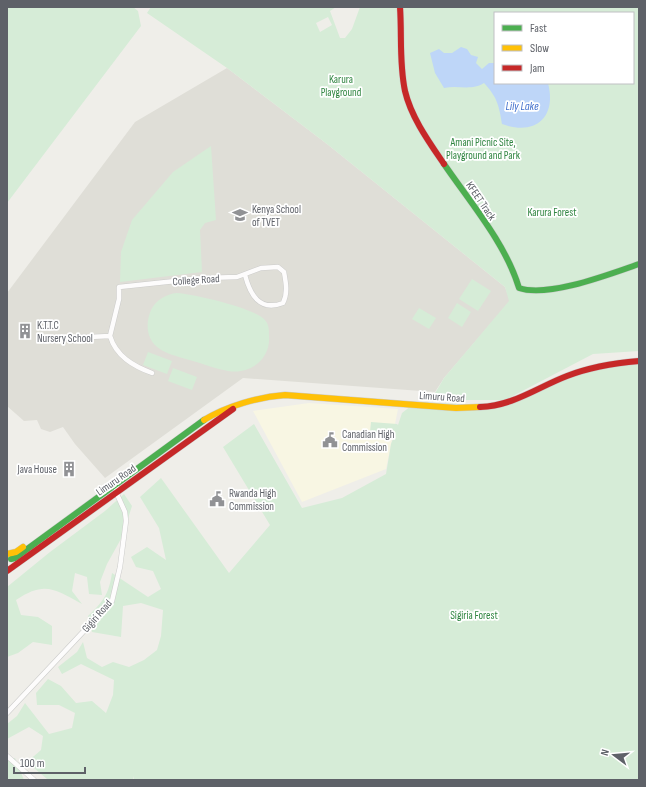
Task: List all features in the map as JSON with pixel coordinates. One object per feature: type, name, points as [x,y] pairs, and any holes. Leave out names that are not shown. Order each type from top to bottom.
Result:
[{"type":"main road","name":"KFEET Track","points":[[400,7],[402,72],[409,102],[435,150],[501,248],[511,265],[519,288],[528,292],[547,290],[583,282],[639,264]]},
{"type":"main road","name":"Limuru Road","points":[[8,557],[50,532],[117,481],[206,419],[224,410],[270,396],[305,395],[436,406],[479,408],[499,406],[519,399],[567,376],[615,363],[639,361]]},
{"type":"main road","name":"Limuru Road","points":[[10,569],[238,406]]},
{"type":"main road","points":[[95,498],[97,506]]},
{"type":"main road","points":[[8,557],[14,563],[10,569]]},
{"type":"street","name":"College Road","points":[[110,336],[119,300],[119,287],[245,275],[261,268],[273,266],[278,267],[284,272],[286,298],[283,303],[271,305],[254,298],[245,275]]},
{"type":"street","points":[[68,338],[110,336],[113,345],[126,359],[134,366],[152,373]]},
{"type":"street","points":[[106,490],[116,492],[117,481]]},
{"type":"street","name":"Gigiri Road","points":[[7,713],[112,601],[120,567],[126,521],[125,512],[116,492]]},
{"type":"street","points":[[7,756],[34,780]]},
{"type":"shaded area","name":"Kenya School of TVET","points":[[227,68],[327,144],[505,287],[510,301],[444,378],[435,392],[243,378],[105,478],[75,444],[63,427],[50,432],[41,429],[37,420],[24,421],[7,406],[7,293],[135,122]]},
{"type":"shaded area","name":"Canadian High Commission","points":[[309,403],[398,409],[386,469],[302,502],[253,411]]},
{"type":"green space","points":[[7,7],[133,7],[138,11],[141,26],[7,203]]},
{"type":"green space","name":"Karura Forest","points":[[151,7],[336,7],[330,11],[340,38],[345,38],[352,29],[360,7],[639,7],[639,351],[593,354],[505,400],[431,400],[444,378],[509,301],[505,287],[327,144],[227,68],[147,13]],"holes":[[[328,17],[332,25],[320,32],[316,23]]]},
{"type":"green space","points":[[211,146],[216,220],[205,223],[200,230],[202,272],[120,282],[121,252],[132,220],[173,172]]},
{"type":"green space","points":[[472,279],[491,291],[478,311],[459,299]]},
{"type":"green space","points":[[177,293],[236,306],[248,310],[264,319],[268,327],[269,344],[267,352],[263,358],[258,364],[251,368],[236,372],[215,368],[172,355],[159,349],[150,338],[148,331],[149,315],[153,306],[159,300],[165,296]]},
{"type":"green space","points":[[457,303],[471,312],[462,327],[448,318]]},
{"type":"green space","points":[[419,308],[436,318],[429,329],[412,319]]},
{"type":"green space","points":[[148,352],[172,361],[167,374],[143,365]]},
{"type":"green space","name":"Sigiria Forest","points":[[639,361],[639,780],[134,780],[133,776],[133,780],[50,780],[27,762],[41,750],[43,736],[29,727],[7,739],[7,724],[17,716],[25,703],[49,734],[72,728],[75,713],[59,705],[37,705],[36,693],[48,679],[61,686],[76,703],[92,701],[106,713],[113,695],[114,680],[81,664],[62,674],[58,667],[77,652],[83,642],[87,658],[102,667],[113,662],[129,667],[144,660],[157,650],[161,636],[163,610],[141,603],[123,606],[121,637],[92,632],[88,616],[98,606],[107,592],[112,573],[148,597],[161,589],[153,571],[136,567],[131,557],[147,547],[166,560],[159,528],[140,497],[161,478],[229,573],[270,525],[223,447],[254,424],[302,508],[342,498],[386,474],[391,444],[395,434],[370,432],[371,422],[398,425],[402,413],[416,402],[504,406],[570,375]]},
{"type":"green space","points":[[173,368],[197,377],[192,390],[168,381]]},
{"type":"green space","points":[[124,494],[132,506],[122,537],[107,564],[100,582],[102,595],[89,594],[87,577],[75,573],[72,591],[82,604],[64,594],[49,589],[35,590],[16,600],[21,615],[38,617],[52,626],[52,645],[33,642],[18,653],[7,657],[7,587],[50,552],[105,511]]},
{"type":"green space","points":[[15,758],[24,780],[7,780],[7,761]]},
{"type":"water","name":"Lily Lake","points":[[461,47],[467,49],[471,55],[478,57],[476,63],[482,69],[489,63],[494,63],[494,84],[548,84],[550,95],[546,115],[541,121],[533,126],[524,128],[502,124],[497,102],[484,83],[475,87],[444,88],[435,73],[430,53],[439,49],[444,53],[452,53]]},
{"type":"traffic: fast","points":[[444,164],[476,208],[496,239],[513,272],[519,288],[546,290],[579,284],[639,264]]},
{"type":"traffic: fast","points":[[11,559],[15,558],[204,420]]},
{"type":"traffic: slow","points":[[204,420],[233,406],[264,398],[285,395],[456,408],[480,407]]},
{"type":"traffic: slow","points":[[7,554],[16,552],[23,547]]},
{"type":"traffic: jam","points":[[400,7],[401,60],[405,91],[416,120],[444,164]]},
{"type":"traffic: jam","points":[[480,407],[492,406],[514,400],[556,380],[585,370],[612,364],[639,361]]},
{"type":"traffic: jam","points":[[7,571],[233,409]]},
{"type":"place","name":"Kenya School of TVET","points":[[240,215]]},
{"type":"place","name":"K.T.T.C Nursery School","points":[[25,331]]},
{"type":"place","name":"Canadian High Commission","points":[[330,440]]},
{"type":"place","name":"Java House","points":[[69,469]]},
{"type":"place","name":"Rwanda High Commission","points":[[217,499]]},
{"type":"park label","name":"Karura Playground","points":[[341,85]]},
{"type":"park label","name":"Amani Picnic Site, Playground and Park","points":[[483,148]]}]
